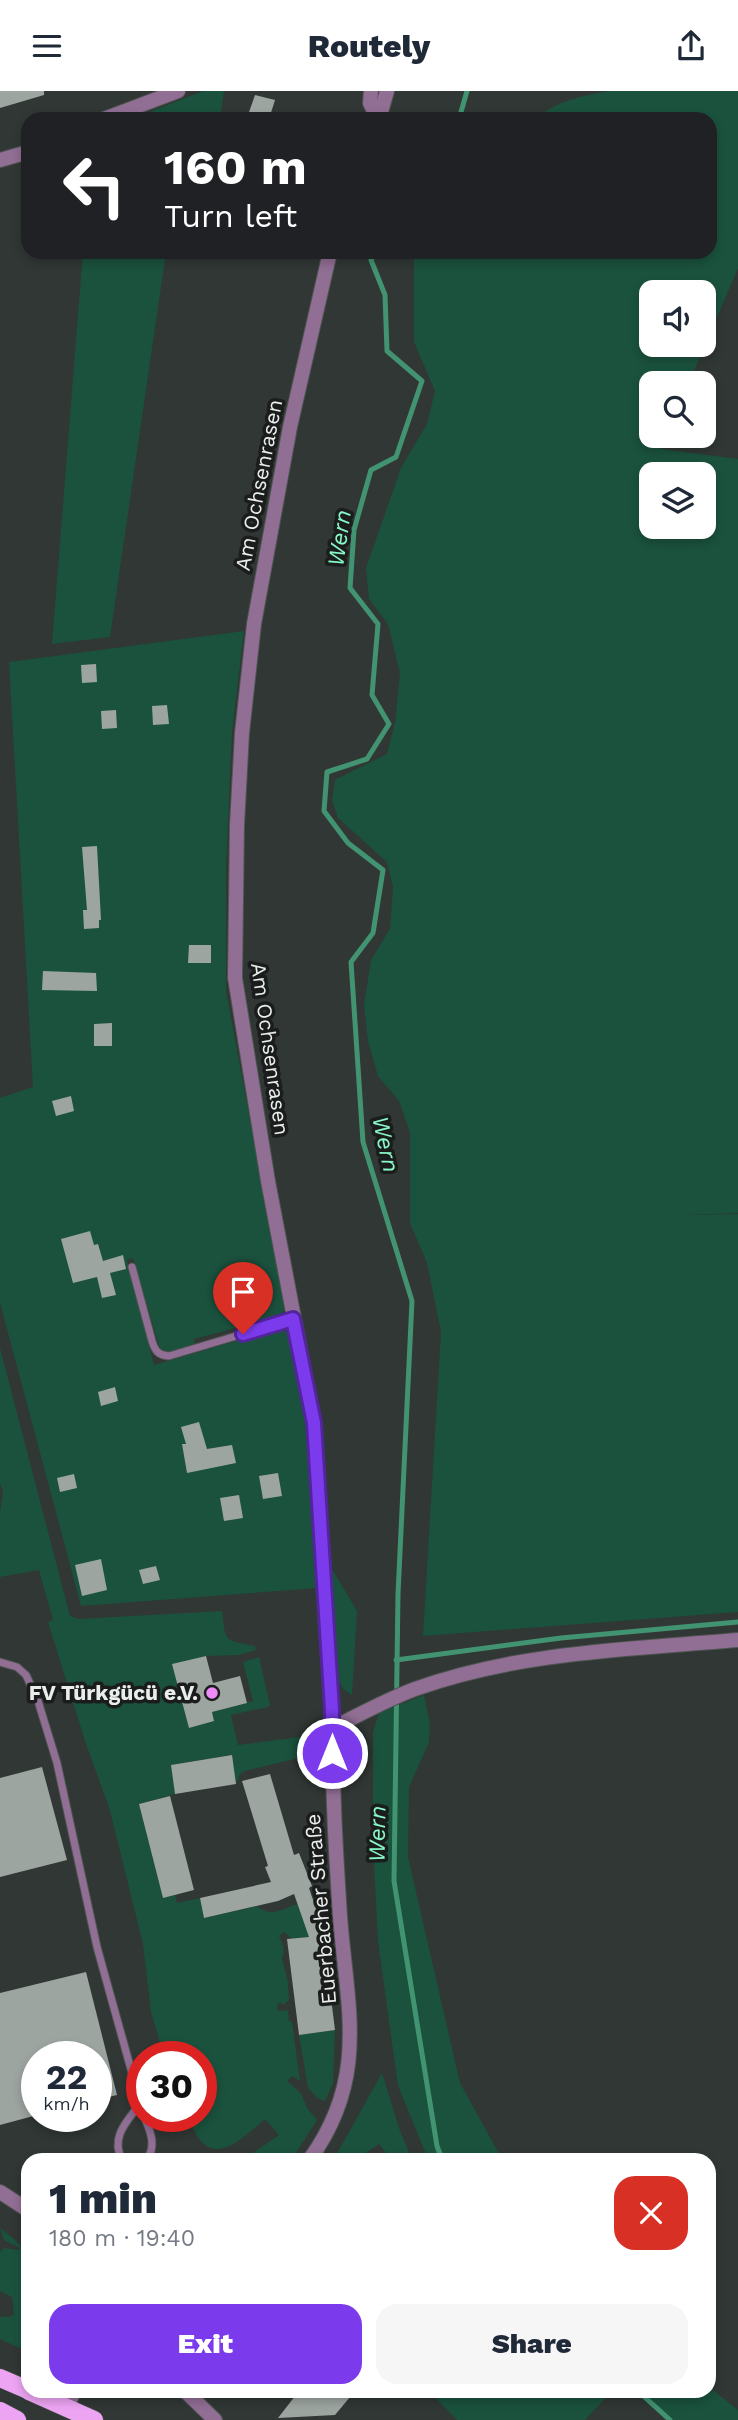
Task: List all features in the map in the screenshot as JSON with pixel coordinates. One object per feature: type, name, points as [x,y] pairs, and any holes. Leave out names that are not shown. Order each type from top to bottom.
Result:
[{"type":"main road","points":[[0,2378],[21,2387]]},
{"type":"main road","points":[[48,2398],[94,2420]]},
{"type":"main road","points":[[0,2411],[17,2420]]},
{"type":"street","points":[[120,112],[178,91]]},
{"type":"street","points":[[371,91],[370,103],[375,112]]},
{"type":"street","points":[[381,112],[387,91]]},
{"type":"street","points":[[0,160],[21,154]]},
{"type":"street","name":"Am Ochsenrasen","points":[[328,259],[290,427],[254,624],[242,733],[237,825],[235,978],[293,1319],[314,1423],[333,1728]]},
{"type":"street","points":[[333,1728],[377,1705],[416,1689],[518,1663],[570,1655],[738,1640]]},
{"type":"street","name":"Euerbacher Straße","points":[[314,2153],[334,2118],[346,2085],[351,2057],[352,2027],[335,1851],[333,1728]]},
{"type":"street","points":[[0,2192],[21,2206]]},
{"type":"street","points":[[192,2398],[215,2420]]},
{"type":"lane","points":[[132,1267],[152,1341],[155,1349],[163,1356],[293,1319]]},
{"type":"lane","points":[[0,1662],[17,1667],[26,1675],[38,1701],[57,1763],[97,1947],[126,2052]]},
{"type":"lane","points":[[121,2153],[118,2140],[126,2124]]},
{"type":"lane","points":[[149,2132],[153,2143],[151,2153]]},
{"type":"green space","points":[[203,91],[224,91],[221,112],[150,112]]},
{"type":"green space","points":[[608,91],[738,91],[738,268],[716,320],[716,280],[639,280],[639,357],[700,357],[694,371],[639,371],[639,448],[661,448],[738,459],[738,1213],[687,1215],[738,1214],[738,1612],[423,1636],[441,1332],[427,1263],[410,1223],[410,1132],[399,1101],[378,1076],[368,1041],[364,1005],[371,960],[390,929],[393,887],[387,862],[338,818],[332,800],[335,780],[387,754],[395,723],[400,673],[388,624],[369,599],[366,568],[401,468],[427,424],[435,391],[414,342],[414,259],[717,259],[717,112],[545,112],[561,104]]},
{"type":"green space","points":[[82,259],[165,259],[110,637],[52,644]]},
{"type":"green space","points":[[244,631],[232,732],[226,868],[226,991],[285,1308],[277,1317],[194,1339],[195,1344],[178,1350],[164,1351],[160,1349],[133,1258],[127,1260],[154,1365],[277,1329],[287,1332],[291,1337],[306,1416],[318,1588],[81,1606],[0,1303],[0,1098],[33,1087],[9,662]]},
{"type":"green space","points":[[0,1348],[70,1616],[79,1619],[222,1611],[225,1634],[236,1642],[255,1646],[256,1650],[239,1655],[206,1656],[173,1664],[189,1728],[214,1721],[212,1712],[253,1701],[243,1662],[259,1657],[270,1705],[231,1715],[238,1745],[315,1735],[315,1754],[245,1771],[240,1774],[236,1784],[231,1755],[171,1765],[175,1794],[139,1804],[163,1898],[175,1895],[177,1903],[200,1898],[205,1918],[257,1906],[271,1912],[297,1904],[302,1916],[312,1898],[319,1895],[323,1935],[292,1939],[284,1932],[279,1936],[284,1950],[282,1958],[289,2000],[283,2005],[280,2002],[277,2005],[278,2011],[288,2010],[289,2021],[292,2022],[300,2081],[292,2076],[287,2081],[301,2093],[307,2108],[317,2120],[296,2153],[253,2153],[279,2135],[265,2119],[243,2138],[222,2149],[213,2149],[204,2144],[196,2132],[217,2132],[217,2041],[160,2041],[151,2012],[143,1944],[109,1807],[86,1744],[48,1622],[53,1620],[39,1570],[0,1577],[0,1512],[3,1492],[0,1484]]},
{"type":"green space","points":[[332,1569],[357,1611],[352,1695],[344,1690],[338,1680]]},
{"type":"green space","points":[[424,1695],[430,1724],[429,1742],[409,1787],[408,1857],[460,2083],[499,2153],[426,2153],[398,2086],[378,1941],[373,1847],[373,1732],[379,1713]]},
{"type":"green space","points":[[335,2030],[333,2083],[325,2101],[317,2098],[308,2088],[299,2035]]},
{"type":"green space","points":[[382,2073],[409,2153],[386,2153],[379,2144],[366,2153],[337,2153]]},
{"type":"green space","points":[[0,2228],[21,2247],[21,2349],[0,2339],[0,2317],[14,2314],[12,2297],[0,2291],[0,2252],[4,2248],[20,2248],[4,2240]]},
{"type":"green space","points":[[716,2393],[738,2410],[738,2420],[667,2420],[642,2398],[716,2398]]},
{"type":"green space","points":[[436,2398],[605,2398],[585,2420],[457,2420]]},
{"type":"building","points":[[0,91],[44,91],[44,95],[0,108]]},
{"type":"building","points":[[255,95],[275,100],[271,112],[249,112]]},
{"type":"building","points":[[96,664],[97,682],[82,683],[81,665]]},
{"type":"building","points":[[167,705],[169,724],[153,725],[152,706]]},
{"type":"building","points":[[116,710],[117,728],[102,729],[101,711]]},
{"type":"building","points":[[97,846],[101,920],[99,928],[84,929],[83,910],[87,910],[82,847]]},
{"type":"building","points":[[189,945],[211,945],[211,963],[188,963]]},
{"type":"building","points":[[43,971],[96,973],[97,991],[42,990]]},
{"type":"building","points":[[112,1023],[112,1046],[94,1046],[94,1024]]},
{"type":"building","points":[[71,1096],[74,1111],[56,1116],[52,1101]]},
{"type":"building","points":[[90,1231],[94,1245],[98,1244],[103,1261],[123,1255],[126,1269],[110,1273],[116,1295],[102,1298],[97,1277],[73,1283],[61,1239]]},
{"type":"building","points":[[115,1387],[118,1401],[101,1406],[98,1392]]},
{"type":"building","points":[[199,1422],[207,1449],[232,1445],[236,1463],[187,1473],[182,1444],[186,1444],[181,1427]]},
{"type":"building","points":[[278,1473],[282,1496],[263,1499],[259,1476]]},
{"type":"building","points":[[74,1474],[77,1488],[60,1492],[57,1478]]},
{"type":"building","points":[[239,1495],[243,1518],[224,1521],[220,1498]]},
{"type":"building","points":[[101,1559],[107,1590],[82,1596],[75,1565]]},
{"type":"building","points":[[156,1566],[160,1580],[143,1584],[139,1570]]},
{"type":"building","name":"FV Türkgücü e.V.","points":[[206,1656],[213,1683],[240,1676],[247,1703],[212,1712],[214,1721],[189,1728],[172,1664]]},
{"type":"building","points":[[232,1755],[236,1784],[175,1794],[171,1765]]},
{"type":"building","points":[[42,1767],[67,1860],[0,1877],[0,1778]]},
{"type":"building","points":[[270,1774],[294,1855],[299,1853],[312,1886],[309,1888],[322,1927],[335,2030],[299,2035],[287,1939],[309,1937],[294,1894],[278,1901],[204,1918],[200,1898],[271,1882],[242,1781]]},
{"type":"building","points":[[170,1796],[194,1890],[163,1898],[139,1804]]},
{"type":"building","points":[[86,1972],[103,2041],[21,2041],[21,2119],[0,2125],[0,1993]]},
{"type":"building","points":[[112,2075],[117,2095],[112,2096]]},
{"type":"building","points":[[294,2398],[349,2398],[335,2415],[278,2418]]},
{"type":"waterway","name":"Wern","points":[[461,112],[467,91]]},
{"type":"waterway","name":"Wern","points":[[372,259],[385,295],[387,351],[422,381],[396,457],[371,470],[354,530],[350,588],[378,624],[372,695],[389,724],[367,759],[327,772],[324,811],[348,843],[383,870],[373,933],[351,962],[363,1142],[412,1301],[398,1594],[394,1881],[440,2153]]},
{"type":"waterway","points":[[396,1660],[561,1638],[738,1622]]},
{"type":"waterway","name":"Wern","points":[[646,2398],[670,2420]]},
{"type":"place","name":"FV Türkgücü e.V.","points":[[212,1693]]},
{"type":"route","points":[[243,1334],[293,1319],[314,1423],[332,1710],[332,1753]]}]
